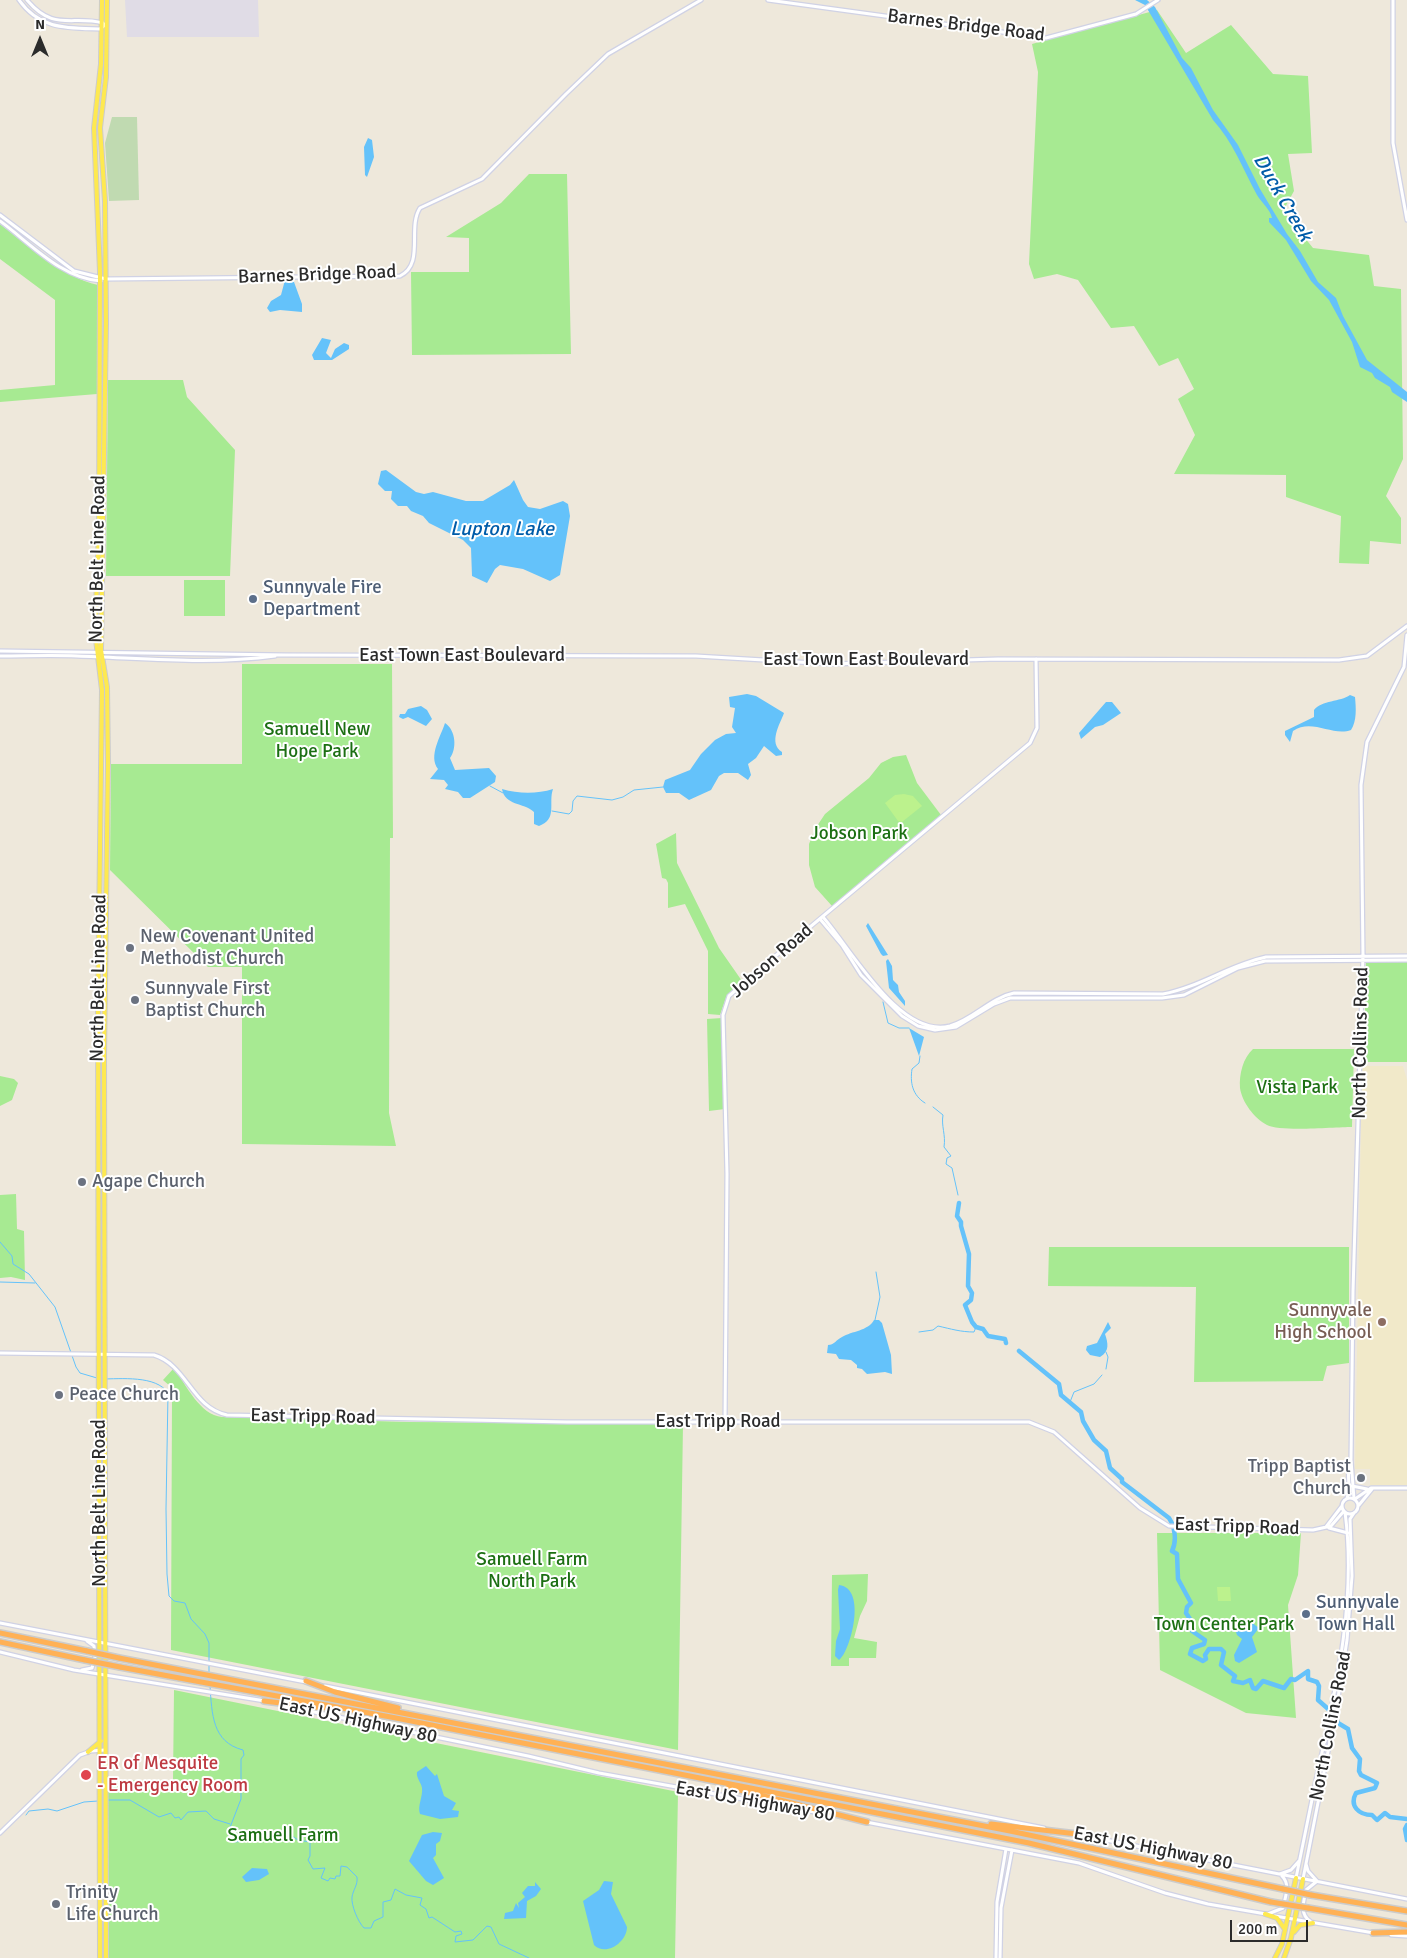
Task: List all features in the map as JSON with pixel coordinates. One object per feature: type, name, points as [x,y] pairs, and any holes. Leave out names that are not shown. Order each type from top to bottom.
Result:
[{"type":"highway","points":[[0,1633],[119,1658],[914,1813],[1312,1895],[1407,1911]]},
{"type":"highway","points":[[0,1642],[120,1667],[396,1718],[1054,1848],[1271,1902],[1407,1925]]},
{"type":"highway","points":[[306,1682],[336,1692],[459,1723]]},
{"type":"highway","points":[[264,1701],[396,1718]]},
{"type":"highway","points":[[682,1775],[867,1822]]},
{"type":"highway","points":[[914,1813],[1076,1834]]},
{"type":"highway","points":[[1373,1933],[1407,1932]]},
{"type":"main road","name":"North Belt Line Road","points":[[101,1130],[98,1058],[102,835],[102,690],[96,655],[95,605],[99,519],[100,216],[94,128],[101,64],[100,22],[102,0]]},
{"type":"main road","name":"North Belt Line Road","points":[[103,1642],[100,1550],[99,1353],[108,763],[107,687],[102,656],[101,605],[105,519],[106,278],[105,215],[100,128],[106,77],[107,0]]},
{"type":"main road","points":[[94,128],[100,128]]},
{"type":"main road","points":[[100,216],[105,215]]},
{"type":"main road","points":[[100,423],[106,423]]},
{"type":"main road","points":[[99,519],[105,519]]},
{"type":"main road","points":[[95,605],[101,605]]},
{"type":"main road","points":[[102,725],[107,725]]},
{"type":"main road","points":[[102,764],[108,763]]},
{"type":"main road","points":[[102,835],[108,835]]},
{"type":"main road","points":[[99,962],[104,962]]},
{"type":"main road","points":[[99,999],[104,999]]},
{"type":"main road","points":[[98,1058],[104,1056]]},
{"type":"main road","name":"North Belt Line Road","points":[[100,1958],[106,1509],[105,1353],[101,1252]]},
{"type":"main road","points":[[100,1509],[106,1509]]},
{"type":"main road","points":[[100,1550],[105,1550]]},
{"type":"main road","name":"North Belt Line Road","points":[[103,1716],[101,1741],[103,1750]]},
{"type":"main road","points":[[88,1752],[101,1741]]},
{"type":"main road","name":"North Belt Line Road","points":[[103,1844],[106,1958]]},
{"type":"main road","points":[[1274,1958],[1282,1944],[1296,1878]]},
{"type":"main road","points":[[1284,1958],[1291,1938],[1302,1879]]},
{"type":"main road","points":[[1265,1914],[1277,1918],[1285,1930]]},
{"type":"main road","points":[[1291,1938],[1300,1924],[1313,1923]]},
{"type":"street","points":[[19,0],[38,19],[56,27],[100,29],[106,24]]},
{"type":"street","points":[[27,0],[38,10],[56,20],[100,22],[106,24]]},
{"type":"street","name":"Barnes Bridge Road","points":[[100,279],[388,276],[404,274],[413,261],[414,223],[420,208],[482,180],[608,54],[701,0]]},
{"type":"street","name":"Barnes Bridge Road","points":[[768,0],[1046,38],[1130,16],[1145,10],[1156,1]]},
{"type":"street","points":[[1393,0],[1393,143],[1407,220]]},
{"type":"street","points":[[0,215],[3,221],[68,272],[86,279],[100,279]]},
{"type":"street","name":"East Town East Boulevard","points":[[102,656],[193,653],[696,656],[831,664],[1036,659],[1357,659],[1367,656],[1407,626]]},
{"type":"street","points":[[1394,636],[1400,634],[1407,639]]},
{"type":"street","name":"North Collins Road","points":[[1354,1499],[1351,1460],[1353,1252],[1358,1176],[1363,958],[1361,785],[1367,742],[1404,667],[1407,634]]},
{"type":"street","points":[[0,651],[67,650],[96,655]]},
{"type":"street","points":[[67,650],[67,656]]},
{"type":"street","points":[[193,653],[194,660]]},
{"type":"street","points":[[156,654],[156,660]]},
{"type":"street","points":[[0,656],[96,655]]},
{"type":"street","name":"East Town East Boulevard","points":[[96,655],[156,660],[244,660],[286,655]]},
{"type":"street","name":"Jobson Road","points":[[725,1423],[728,1182],[723,1015],[730,996],[1030,743],[1036,728],[1036,659]]},
{"type":"street","points":[[822,918],[845,942],[866,974],[909,1018],[932,1026],[954,1025],[996,999],[1014,993],[1163,994],[1183,990],[1244,962],[1266,956],[1407,960]]},
{"type":"street","points":[[1363,958],[1407,956]]},
{"type":"street","name":"East Tripp Road","points":[[0,1353],[148,1354],[162,1357],[173,1364],[207,1407],[227,1415],[454,1421],[725,1423],[1029,1422],[1054,1432],[1140,1508],[1167,1525],[1177,1528],[1305,1530],[1326,1528],[1345,1512]]},
{"type":"street","name":"North Collins Road","points":[[1347,1499],[1349,1490],[1348,1467],[1351,1460]]},
{"type":"street","points":[[1352,1486],[1368,1489]]},
{"type":"street","points":[[1377,1487],[1366,1494],[1354,1513],[1345,1512],[1342,1506],[1347,1499],[1354,1499],[1368,1489],[1377,1487],[1407,1488]]},
{"type":"street","points":[[1354,1499],[1358,1507]]},
{"type":"street","name":"East Tripp Road","points":[[1326,1528],[1342,1506]]},
{"type":"street","name":"North Collins Road","points":[[1345,1512],[1350,1559]]},
{"type":"street","name":"North Collins Road","points":[[1302,1879],[1336,1710],[1350,1583],[1350,1522],[1354,1513]]},
{"type":"street","points":[[1326,1528],[1348,1533]]},
{"type":"street","name":"East US Highway 80","points":[[0,1623],[1407,1899]]},
{"type":"street","points":[[74,1670],[90,1669],[94,1664],[95,1649],[92,1644],[84,1639]]},
{"type":"street","name":"East US Highway 80","points":[[0,1652],[74,1670],[264,1701],[528,1756],[599,1773],[867,1822],[1095,1867],[1154,1889],[1208,1904],[1373,1933],[1407,1936]]},
{"type":"street","name":"North Collins Road","points":[[1296,1878],[1333,1702],[1336,1697]]},
{"type":"street","points":[[0,1833],[80,1755],[103,1750]]},
{"type":"street","points":[[1317,1776],[1322,1777]]},
{"type":"street","points":[[996,1958],[997,1902],[1006,1849]]},
{"type":"street","points":[[1000,1958],[1001,1908],[1012,1850]]},
{"type":"street","points":[[1265,1914],[1275,1913],[1283,1908],[1288,1886],[1287,1881],[1280,1874],[1291,1870],[1300,1861]]},
{"type":"street","points":[[1306,1861],[1308,1871],[1317,1882],[1306,1890],[1303,1909],[1307,1919],[1313,1923]]},
{"type":"shaded area","points":[[125,0],[258,0],[259,37],[127,37]]},
{"type":"shaded area","points":[[1362,1066],[1403,1066],[1407,1080],[1407,1485],[1370,1485],[1370,1469],[1355,1469]]},
{"type":"green space","points":[[1157,10],[1186,53],[1231,25],[1273,74],[1308,76],[1312,153],[1288,154],[1294,191],[1283,211],[1313,248],[1369,255],[1374,286],[1401,289],[1403,459],[1386,496],[1401,518],[1401,544],[1370,541],[1369,564],[1339,563],[1341,516],[1286,497],[1286,475],[1174,474],[1195,435],[1178,399],[1194,389],[1178,358],[1159,366],[1134,326],[1111,328],[1078,280],[1057,274],[1034,279],[1029,264],[1038,72],[1032,44]]},
{"type":"green space","points":[[112,117],[137,117],[139,200],[109,201],[105,143]]},
{"type":"green space","points":[[529,174],[567,174],[571,354],[412,355],[411,272],[469,272],[469,238],[446,237],[501,203]]},
{"type":"green space","points":[[0,224],[59,268],[85,281],[98,285],[97,394],[0,402],[0,390],[55,385],[55,300],[0,259]]},
{"type":"green space","points":[[108,380],[183,380],[187,397],[235,450],[230,576],[106,576]]},
{"type":"green space","points":[[184,580],[225,580],[225,616],[184,616]]},
{"type":"green space","name":"Samuell New Hope Park","points":[[242,664],[392,664],[393,838],[390,838],[389,1113],[396,1146],[242,1144],[242,967],[208,967],[110,870],[111,764],[242,764]]},
{"type":"green space","name":"Jobson Park","points":[[906,755],[917,783],[941,815],[832,906],[815,887],[809,865],[809,844],[815,829],[825,814],[869,778],[881,763],[893,757]]},
{"type":"green space","points":[[895,795],[913,796],[922,806],[902,822],[898,821],[885,803]]},
{"type":"green space","points":[[676,833],[677,863],[719,948],[742,981],[726,998],[720,1015],[708,1014],[708,951],[685,904],[668,908],[668,883],[666,879],[662,878],[656,844]]},
{"type":"green space","points":[[1366,961],[1407,962],[1407,1062],[1364,1062]]},
{"type":"green space","points":[[722,1018],[725,1109],[709,1111],[707,1019]]},
{"type":"green space","name":"Vista Park","points":[[1253,1049],[1354,1049],[1352,1127],[1283,1128],[1267,1125],[1262,1122],[1246,1104],[1240,1088],[1242,1067]]},
{"type":"green space","points":[[0,1076],[14,1079],[18,1083],[12,1100],[0,1106]]},
{"type":"green space","points":[[16,1194],[17,1229],[24,1231],[25,1280],[11,1277],[0,1278],[0,1195]]},
{"type":"green space","points":[[1049,1247],[1349,1247],[1349,1363],[1327,1366],[1323,1381],[1194,1382],[1196,1287],[1048,1286]]},
{"type":"green space","name":"Samuell Farm North Park","points":[[174,1368],[200,1405],[214,1415],[222,1417],[410,1422],[683,1424],[678,1750],[171,1650],[172,1395],[170,1386],[163,1380]]},
{"type":"green space","name":"Town Center Park","points":[[1157,1533],[1301,1533],[1298,1575],[1288,1605],[1296,1718],[1246,1713],[1160,1670]]},
{"type":"green space","points":[[868,1574],[867,1601],[860,1616],[854,1638],[877,1642],[876,1658],[849,1658],[849,1666],[831,1666],[832,1575]]},
{"type":"green space","points":[[1217,1587],[1230,1587],[1231,1601],[1218,1601]]},
{"type":"green space","name":"Samuell Farm","points":[[174,1690],[678,1792],[675,1958],[109,1958],[108,1780],[173,1781]]},
{"type":"water","points":[[1135,0],[1147,0],[1155,7],[1213,110],[1238,145],[1260,189],[1287,234],[1300,251],[1318,282],[1336,298],[1343,316],[1367,360],[1407,392],[1407,402],[1392,392],[1390,387],[1375,378],[1372,373],[1360,367],[1352,342],[1329,300],[1311,281],[1286,240],[1269,222],[1269,218],[1272,218],[1270,212],[1257,195],[1232,147],[1213,120],[1145,5]]},
{"type":"water","points":[[368,138],[372,140],[374,157],[367,177],[365,175],[364,147]]},
{"type":"water","points":[[285,280],[294,282],[302,304],[302,312],[280,310],[270,312],[267,308],[271,301],[281,295]]},
{"type":"water","points":[[322,338],[331,340],[326,353],[331,358],[335,349],[344,343],[349,345],[349,349],[332,360],[314,360],[312,355]]},
{"type":"water","name":"Lupton Lake","points":[[386,470],[416,492],[424,494],[433,492],[466,501],[483,501],[510,485],[514,480],[528,507],[540,509],[563,501],[568,504],[570,516],[560,575],[550,581],[523,569],[500,565],[495,569],[487,583],[472,576],[471,548],[463,540],[429,523],[423,516],[411,511],[407,506],[398,506],[391,499],[392,491],[385,491],[378,484],[381,471]]},
{"type":"water","points":[[747,694],[756,696],[784,713],[775,739],[782,755],[776,756],[764,746],[756,758],[748,764],[751,775],[748,780],[738,773],[724,773],[719,776],[711,790],[689,800],[679,793],[666,793],[663,787],[665,780],[690,770],[701,754],[715,740],[726,734],[736,733],[732,727],[735,708],[730,707],[729,697]]},
{"type":"water","points":[[1350,695],[1355,697],[1356,706],[1355,719],[1351,730],[1344,732],[1308,726],[1293,731],[1290,742],[1285,735],[1285,731],[1314,717],[1314,710],[1317,707]]},
{"type":"water","points":[[1106,702],[1112,702],[1121,713],[1103,725],[1095,727],[1081,739],[1079,733]]},
{"type":"water","points":[[421,706],[427,710],[432,719],[426,726],[408,717],[403,719],[399,717],[400,714],[405,714],[408,709]]},
{"type":"water","points":[[445,723],[449,726],[453,735],[454,750],[450,758],[455,770],[489,768],[496,776],[495,782],[470,798],[463,798],[458,792],[445,789],[448,785],[444,780],[430,779],[438,769],[434,758],[438,740]]},
{"type":"water","points":[[502,789],[528,793],[553,789],[548,819],[539,826],[534,824],[534,812],[511,801]]},
{"type":"water","points":[[868,923],[888,955],[883,956],[881,954],[866,926]]},
{"type":"water","points":[[888,959],[892,966],[893,980],[898,985],[899,992],[905,1001],[905,1006],[889,988],[886,961]]},
{"type":"water","points":[[909,1028],[924,1037],[919,1056]]},
{"type":"water","points":[[874,1320],[879,1320],[882,1323],[891,1355],[892,1374],[885,1372],[867,1374],[862,1369],[857,1368],[857,1365],[851,1360],[839,1359],[836,1354],[827,1353],[828,1345],[846,1335],[864,1329]]},
{"type":"water","points":[[1108,1322],[1111,1328],[1105,1334],[1107,1349],[1100,1357],[1090,1355],[1086,1350],[1087,1346],[1097,1343]]},
{"type":"water","points":[[839,1585],[848,1589],[853,1597],[855,1608],[848,1646],[839,1660],[835,1656],[836,1641],[840,1629]]},
{"type":"water","points":[[1251,1622],[1259,1628],[1252,1637],[1257,1652],[1239,1663],[1235,1661],[1234,1655],[1242,1639],[1237,1635],[1235,1629],[1239,1625]]},
{"type":"water","points":[[426,1766],[435,1776],[437,1774],[444,1796],[456,1803],[452,1810],[459,1811],[458,1817],[440,1819],[420,1814],[422,1788],[417,1772]]},
{"type":"water","points":[[433,1832],[442,1833],[440,1841],[436,1844],[436,1855],[433,1858],[444,1878],[433,1885],[426,1881],[409,1861],[422,1835]]},
{"type":"water","points":[[252,1868],[267,1869],[269,1874],[259,1880],[246,1882],[242,1877]]},
{"type":"water","points":[[604,1881],[613,1882],[611,1894],[627,1927],[624,1938],[610,1949],[599,1948],[594,1945],[583,1901],[599,1890]]},
{"type":"water","points":[[535,1882],[541,1889],[536,1896],[527,1901],[526,1918],[504,1919],[505,1913],[513,1911],[516,1903],[519,1908],[518,1903],[525,1897],[522,1893],[528,1886],[535,1886]]},
{"type":"waterway","points":[[490,786],[503,793]]},
{"type":"waterway","points":[[552,811],[569,814],[572,811],[573,801],[577,796],[612,800],[623,797],[634,790],[663,787]]},
{"type":"waterway","points":[[883,1002],[888,1023],[899,1028],[909,1028]]},
{"type":"waterway","points":[[920,1056],[919,1063],[912,1069],[911,1079],[917,1096],[925,1103]]},
{"type":"waterway","points":[[933,1107],[943,1115],[944,1147],[951,1156],[947,1158],[946,1164],[952,1168],[958,1195]]},
{"type":"waterway","points":[[959,1203],[957,1216],[961,1222],[969,1254],[968,1286],[972,1293],[971,1300],[965,1305],[976,1327],[983,1329],[988,1336],[1005,1339],[1006,1343]]},
{"type":"waterway","points":[[0,1242],[12,1256],[13,1264],[29,1274],[55,1307],[76,1367],[80,1373],[97,1378]]},
{"type":"waterway","points":[[875,1320],[880,1297],[876,1272]]},
{"type":"waterway","points":[[0,1282],[35,1283]]},
{"type":"waterway","points":[[919,1332],[933,1330],[938,1326],[974,1332],[976,1327]]},
{"type":"waterway","points":[[1019,1351],[1059,1384],[1061,1395],[1081,1412],[1083,1421],[1094,1440],[1106,1451],[1110,1468],[1122,1479],[1122,1482],[1169,1518],[1174,1530],[1175,1539],[1172,1551],[1177,1554],[1178,1579],[1191,1603],[1187,1607],[1186,1613],[1192,1622],[1192,1631],[1205,1640],[1204,1644],[1192,1648],[1190,1654],[1203,1661],[1206,1659],[1205,1655],[1209,1649],[1221,1649],[1224,1652],[1221,1665],[1235,1676],[1233,1681],[1243,1683],[1250,1680],[1253,1688],[1256,1689],[1263,1681],[1284,1688],[1291,1679],[1295,1680],[1308,1671],[1308,1679],[1317,1682],[1319,1686],[1318,1700],[1335,1715],[1338,1723],[1348,1729],[1352,1748],[1360,1759],[1359,1771],[1361,1775],[1377,1783],[1375,1788],[1356,1793],[1354,1798],[1356,1809],[1367,1815],[1372,1815],[1377,1820],[1385,1813],[1390,1817],[1407,1819]]},
{"type":"waterway","points":[[1106,1352],[1108,1357],[1106,1369]]},
{"type":"waterway","points":[[1070,1402],[1074,1392],[1094,1384],[1102,1375]]},
{"type":"waterway","points":[[101,1379],[137,1379],[147,1381],[155,1383],[168,1393],[166,1509],[169,1596],[174,1601],[185,1603],[191,1619],[205,1634],[209,1643],[209,1674]]},
{"type":"waterway","points":[[210,1686],[213,1716],[219,1734],[225,1741],[243,1750],[244,1755],[241,1759],[241,1799],[229,1830],[233,1842],[246,1841],[250,1833],[264,1838],[267,1835],[284,1840],[289,1834],[298,1840],[310,1842],[310,1856],[308,1860],[313,1869],[325,1868],[321,1878],[328,1881],[330,1878],[335,1879],[336,1876],[340,1876],[341,1866],[347,1867],[357,1877],[352,1900],[355,1913],[364,1928],[371,1928],[374,1921],[383,1917],[383,1902],[391,1900],[395,1889],[406,1895],[422,1898],[420,1905],[426,1909],[429,1918],[432,1917],[455,1932],[461,1931],[462,1934],[456,1936],[455,1942],[473,1940],[487,1926],[491,1927],[499,1944],[529,1958]]},
{"type":"waterway","points":[[109,1800],[130,1800],[159,1817],[171,1813],[175,1818],[179,1817],[181,1820],[188,1812],[206,1811],[214,1819],[230,1824]]},
{"type":"waterway","points":[[26,1815],[29,1811],[48,1809],[57,1811],[84,1802],[98,1801]]},
{"type":"waterway","points":[[1407,1825],[1405,1829],[1407,1840]]},
{"type":"place","name":"Sunnyvale Fire Department","points":[[253,599]]},
{"type":"place","name":"New Covenant United Methodist Church","points":[[130,948]]},
{"type":"place","name":"Sunnyvale First Baptist Church","points":[[135,1000]]},
{"type":"place","name":"Agape Church","points":[[82,1182]]},
{"type":"place","name":"Sunnyvale High School","points":[[1382,1322]]},
{"type":"place","name":"Peace Church","points":[[59,1395]]},
{"type":"place","name":"Tripp Baptist Church","points":[[1361,1478]]},
{"type":"place","name":"Sunnyvale Town Hall","points":[[1306,1614]]},
{"type":"place","name":"ER of Mesquite - Emergency Room","points":[[86,1775]]},
{"type":"place","name":"Trinity Life Church","points":[[56,1904]]},
{"type":"water label","name":"Duck Creek","points":[[1282,198]]}]
